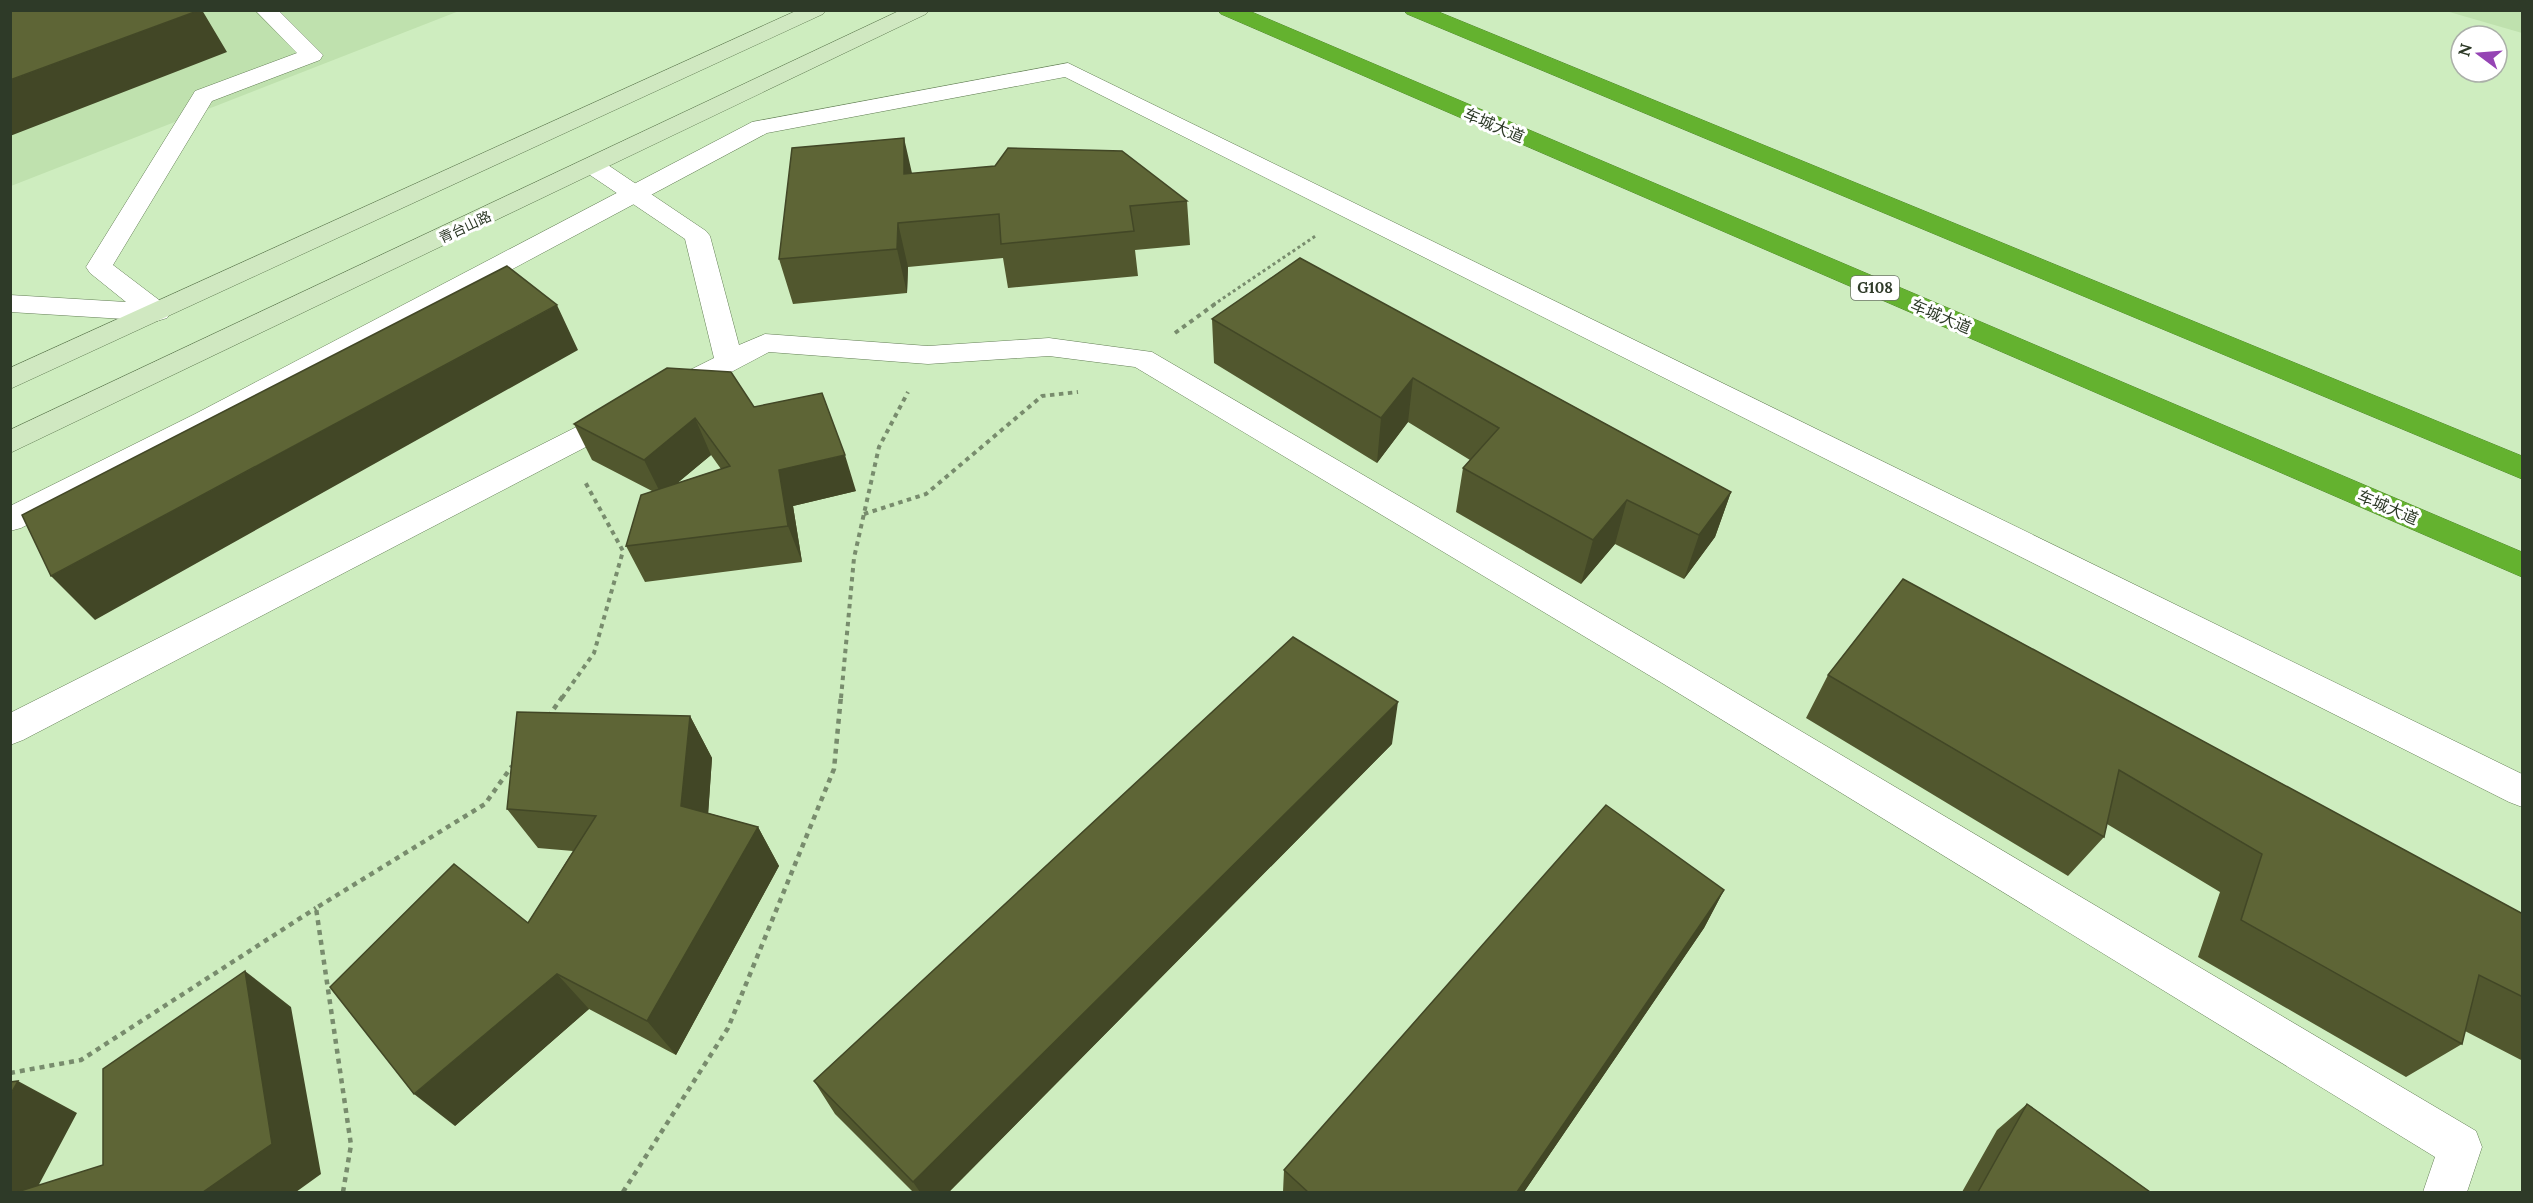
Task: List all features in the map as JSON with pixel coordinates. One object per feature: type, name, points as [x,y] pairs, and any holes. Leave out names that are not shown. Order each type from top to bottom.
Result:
[{"type":"highway","name":"车城大道","points":[[1227,10],[2523,565]]},
{"type":"highway","points":[[1414,10],[2523,468]]},
{"type":"main road","points":[[10,380],[816,10]]},
{"type":"main road","name":"青台山路","points":[[10,443],[919,10]]},
{"type":"street","points":[[157,312],[99,267],[203,96],[312,55],[265,10]]},
{"type":"street","points":[[10,520],[205,421],[760,127],[1068,70],[2523,790]]},
{"type":"street","points":[[593,166],[697,236],[729,361]]},
{"type":"street","points":[[10,303],[157,312]]},
{"type":"street","points":[[10,730],[765,343],[928,355],[1049,347],[1142,359],[1674,673],[2460,1147],[2445,1192]]},
{"type":"path","points":[[864,514],[926,494],[1042,396],[1125,387],[1142,359],[1195,317],[1275,262]]},
{"type":"path","points":[[623,1192],[728,1028],[834,769],[854,558],[879,447],[928,355]]},
{"type":"path","points":[[546,719],[594,653],[623,551],[565,446]]},
{"type":"path","points":[[10,1073],[81,1060],[316,908],[485,804],[519,757]]},
{"type":"path","points":[[316,908],[351,1145],[343,1192]]},
{"type":"shaded area","points":[[11,11],[459,11],[11,186]]},
{"type":"shaded area","points":[[2446,11],[2522,11],[2522,33],[2509,29],[2509,24],[2491,24]]},
{"type":"building","points":[[10,10],[200,10],[10,80]]},
{"type":"building","points":[[904,138],[904,174],[995,166],[1008,148],[1122,151],[1187,201],[1130,206],[1134,231],[1001,244],[999,214],[898,223],[897,249],[779,259],[792,148]]},
{"type":"building","points":[[1300,258],[1731,492],[1699,535],[1627,500],[1593,540],[1463,468],[1499,428],[1413,378],[1381,418],[1212,319]]},
{"type":"building","points":[[507,266],[557,305],[51,576],[22,515]]},
{"type":"building","points":[[667,368],[731,372],[754,407],[822,393],[845,455],[779,470],[788,526],[626,546],[641,495],[730,466],[695,418],[644,460],[574,424]]},
{"type":"building","points":[[1903,579],[2523,914],[2523,997],[2479,975],[2462,1044],[2241,920],[2262,854],[2119,770],[2104,837],[1828,675]]},
{"type":"building","points":[[1293,637],[1398,702],[913,1182],[814,1081]]},
{"type":"building","points":[[517,712],[690,716],[681,806],[758,827],[647,1021],[557,974],[414,1094],[330,987],[454,864],[528,923],[596,816],[507,809]]},
{"type":"building","points":[[1606,805],[1724,890],[1517,1192],[1308,1192],[1284,1170]]},
{"type":"building","points":[[245,971],[272,1144],[203,1192],[17,1192],[103,1165],[103,1069]]},
{"type":"building","points":[[18,1081],[10,1095],[10,1082]]},
{"type":"building","points":[[2027,1104],[2150,1192],[1978,1192]]}]
